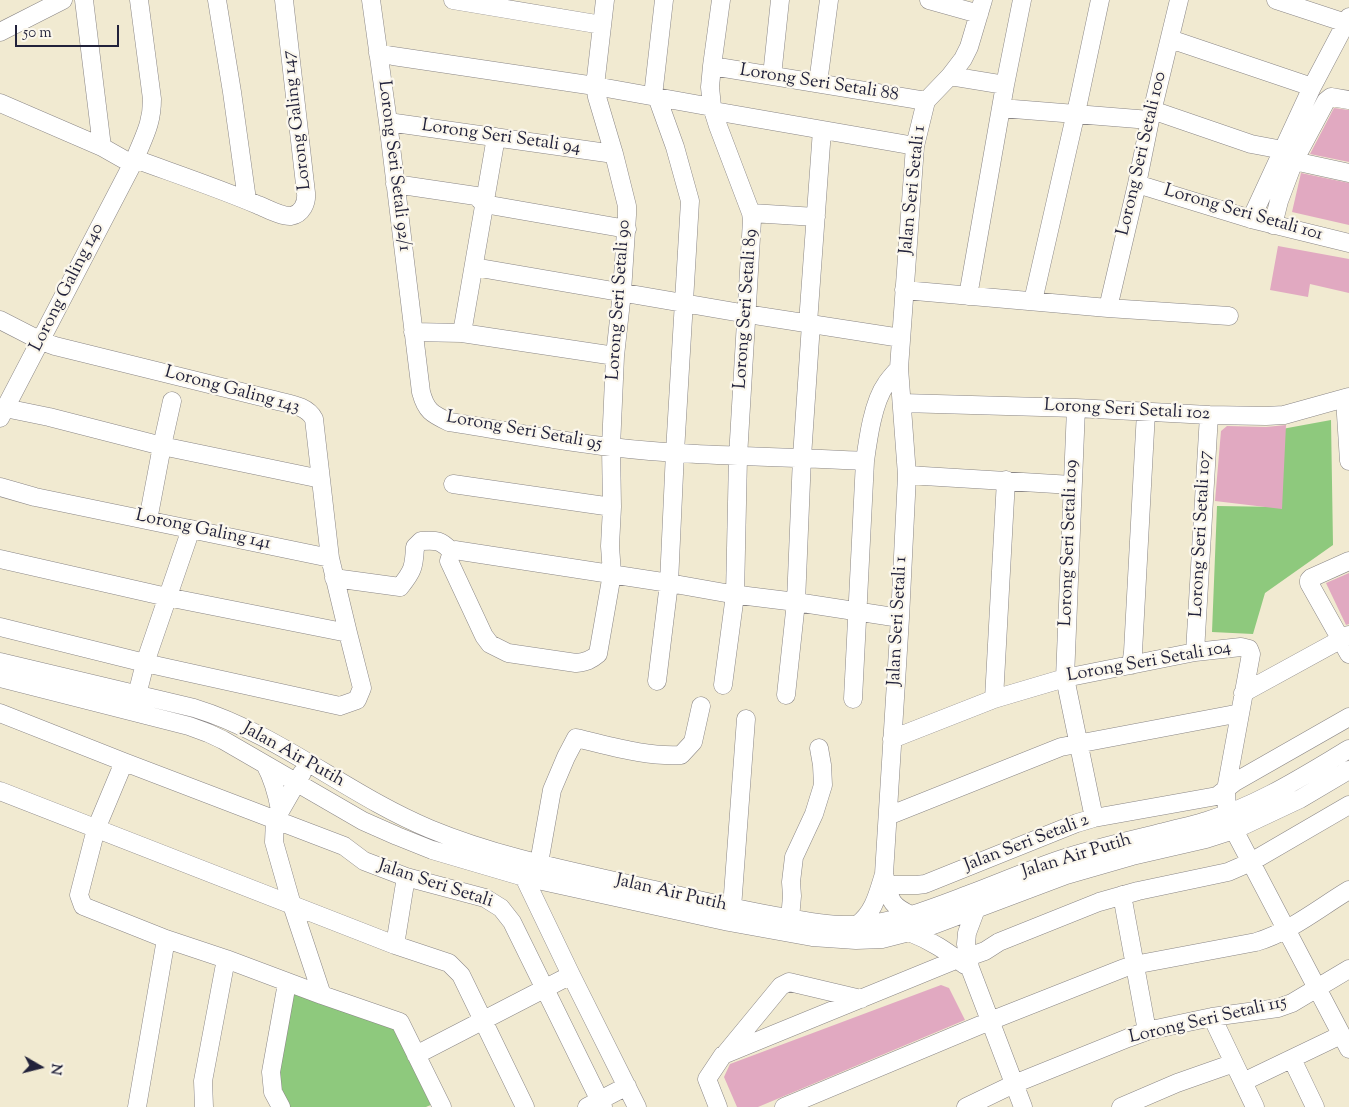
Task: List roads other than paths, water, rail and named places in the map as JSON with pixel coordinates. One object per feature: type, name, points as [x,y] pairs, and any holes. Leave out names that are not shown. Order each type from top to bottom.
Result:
[{"type":"street","points":[[0,32],[31,8],[63,0]]},
{"type":"street","points":[[84,0],[102,147]]},
{"type":"street","name":"Lorong Galing 140","points":[[3,413],[134,161],[150,124],[152,99],[139,0]]},
{"type":"street","points":[[217,0],[247,200]]},
{"type":"street","name":"Lorong Galing 147","points":[[0,103],[134,161],[247,200],[286,216],[293,216],[307,202],[284,0]]},
{"type":"street","name":"Lorong Seri Setali 92/1","points":[[371,0],[414,332]]},
{"type":"street","points":[[453,0],[602,25]]},
{"type":"street","name":"Lorong Seri Setali 90","points":[[452,552],[449,561],[484,636],[494,647],[508,653],[576,663],[585,662],[598,654],[612,574],[610,546],[612,508],[611,447],[627,206],[595,86],[605,0]]},
{"type":"street","points":[[657,681],[669,583],[690,201],[674,147],[655,96],[664,0]]},
{"type":"street","name":"Lorong Seri Setali 89","points":[[721,0],[710,87],[713,109],[752,220],[738,457],[736,595],[723,685]]},
{"type":"street","points":[[772,76],[780,0]]},
{"type":"street","points":[[818,83],[829,0]]},
{"type":"street","points":[[929,0],[981,7]]},
{"type":"street","points":[[968,296],[1022,0]]},
{"type":"street","points":[[1033,301],[1100,0]]},
{"type":"street","name":"Lorong Seri Setali 100","points":[[1108,308],[1178,0]]},
{"type":"street","points":[[1273,225],[1288,155],[1312,87],[1347,20],[1276,0]]},
{"type":"street","name":"Jalan Seri Setali 1","points":[[965,961],[934,942],[910,924],[893,903],[886,879],[907,475],[899,368],[915,146],[926,101],[963,59],[969,47],[981,7]]},
{"type":"street","points":[[1170,39],[1312,87]]},
{"type":"street","points":[[378,53],[655,96],[822,130],[915,146]]},
{"type":"street","name":"Lorong Seri Setali 88","points":[[712,66],[926,101]]},
{"type":"street","points":[[950,76],[1005,85]]},
{"type":"street","points":[[1251,219],[1288,155],[1326,101],[1331,97],[1349,100]]},
{"type":"street","points":[[1001,108],[1075,113],[1151,115],[1349,173]]},
{"type":"street","name":"Lorong Seri Setali 94","points":[[388,122],[614,154]]},
{"type":"street","points":[[786,695],[796,602],[802,457],[822,130]]},
{"type":"street","points":[[462,333],[496,137]]},
{"type":"street","points":[[395,184],[476,196],[484,204],[626,229]]},
{"type":"street","name":"Lorong Seri Setali 101","points":[[1137,184],[1251,219],[1349,243]]},
{"type":"street","points":[[751,213],[816,217]]},
{"type":"street","points":[[474,267],[747,314],[901,338]]},
{"type":"street","points":[[904,290],[1108,308],[1229,316]]},
{"type":"street","name":"Lorong Galing 143","points":[[0,320],[40,341],[67,350],[274,400],[311,412],[314,419],[330,558]]},
{"type":"street","points":[[414,332],[462,333],[616,356]]},
{"type":"street","name":"Lorong Seri Setali 95","points":[[414,332],[422,397],[429,410],[436,416],[449,422],[611,447],[738,457],[802,457],[865,461]]},
{"type":"street","points":[[853,699],[865,461],[868,439],[878,400],[886,384],[899,368]]},
{"type":"street","points":[[1347,398],[1349,460]]},
{"type":"street","name":"Lorong Seri Setali 102","points":[[902,403],[1076,408],[1209,415],[1284,415],[1347,398]]},
{"type":"street","points":[[148,520],[172,401]]},
{"type":"street","name":"Lorong Seri Setali 109","points":[[1076,408],[1065,678],[1094,818]]},
{"type":"street","points":[[1131,665],[1146,412]]},
{"type":"street","points":[[3,413],[49,417],[162,446],[321,479]]},
{"type":"street","name":"Lorong Seri Setali 107","points":[[1196,652],[1209,415]]},
{"type":"street","points":[[907,475],[1072,485]]},
{"type":"street","points":[[994,699],[1006,480]]},
{"type":"street","points":[[453,484],[612,508]]},
{"type":"street","name":"Lorong Galing 141","points":[[0,488],[35,497],[330,558]]},
{"type":"street","points":[[137,695],[145,663],[191,529]]},
{"type":"street","points":[[334,578],[400,586],[409,576],[414,565],[415,547],[421,540],[434,540],[443,543],[452,552],[456,550],[736,595],[900,618]]},
{"type":"street","points":[[0,627],[145,663],[340,706],[357,700],[362,688],[330,558]]},
{"type":"street","points":[[0,559],[168,597],[348,633]]},
{"type":"street","points":[[1243,692],[1346,643],[1309,583],[1309,580],[1349,561]]},
{"type":"street","name":"Lorong Seri Setali 104","points":[[892,739],[994,699],[1065,678],[1196,652],[1241,647],[1249,649],[1251,654],[1226,790],[1230,822]]},
{"type":"street","name":"Jalan Air Putih","points":[[0,662],[194,708],[215,715],[261,736],[395,814],[476,847],[732,908],[835,925],[880,923],[910,924],[925,928],[1066,876],[1132,856],[1206,839],[1267,797],[1349,749]]},
{"type":"street","name":"Jalan Air Putih","points":[[0,678],[189,726],[208,733],[363,821],[432,850],[524,877],[729,922],[812,937],[856,940],[882,939],[910,924],[921,913],[1061,859],[1203,822],[1230,822],[1300,799],[1349,770]]},
{"type":"street","points":[[539,863],[552,790],[576,738],[631,751],[662,756],[681,756],[693,742],[701,706]]},
{"type":"street","points":[[888,816],[1049,751],[1240,712]]},
{"type":"street","name":"Jalan Seri Setali","points":[[0,713],[124,762],[277,815],[344,846],[364,861],[406,877],[485,898],[501,908],[512,922],[597,1105]]},
{"type":"street","name":"Jalan Seri Setali 2","points":[[886,879],[917,885],[925,884],[1077,823],[1094,818],[1217,796],[1235,782],[1349,717]]},
{"type":"street","points":[[732,908],[746,719]]},
{"type":"street","points":[[790,919],[794,857],[814,814],[823,785],[819,748]]},
{"type":"street","points":[[124,762],[96,829],[79,895],[83,906],[166,939],[400,1022],[440,1106]]},
{"type":"street","points":[[277,815],[308,763]]},
{"type":"street","points":[[265,764],[276,791],[277,815],[274,842],[292,905],[322,995]]},
{"type":"street","points":[[0,791],[395,946],[449,963],[461,975],[525,1107]]},
{"type":"street","points":[[277,815],[297,802],[326,799]]},
{"type":"street","points":[[724,1055],[861,999],[965,961],[999,942],[1099,902],[1122,895],[1228,872],[1251,862],[1349,805]]},
{"type":"street","points":[[1230,822],[1346,1041],[1292,1058],[1243,1082]]},
{"type":"street","points":[[395,946],[406,877]]},
{"type":"street","points":[[524,877],[637,1107]]},
{"type":"street","name":"Jalan Seri Setali 1","points":[[857,925],[870,912],[886,879]]},
{"type":"street","points":[[784,1107],[990,1021],[1134,965],[1270,938],[1349,890]]},
{"type":"street","points":[[1122,895],[1147,1031]]},
{"type":"street","points":[[976,909],[967,933],[965,961],[1023,1107]]},
{"type":"street","points":[[137,1107],[166,939]]},
{"type":"street","points":[[204,1107],[203,1081],[226,959]]},
{"type":"street","name":"Lorong Seri Setali 115","points":[[966,1107],[1014,1084],[1147,1031],[1212,1017],[1278,1008],[1292,1004],[1349,969]]},
{"type":"street","points":[[416,1055],[571,975]]},
{"type":"street","points":[[281,1107],[274,1092],[271,1072],[287,982]]},
{"type":"street","points":[[718,1107],[707,1079],[724,1055],[781,986],[790,982],[861,999]]},
{"type":"street","points":[[1212,1017],[1255,1107]]},
{"type":"street","points":[[1292,1058],[1315,1107]]},
{"type":"street","points":[[1121,1107],[1178,1083],[1234,1063]]},
{"type":"street","points":[[597,1105],[628,1086]]}]
